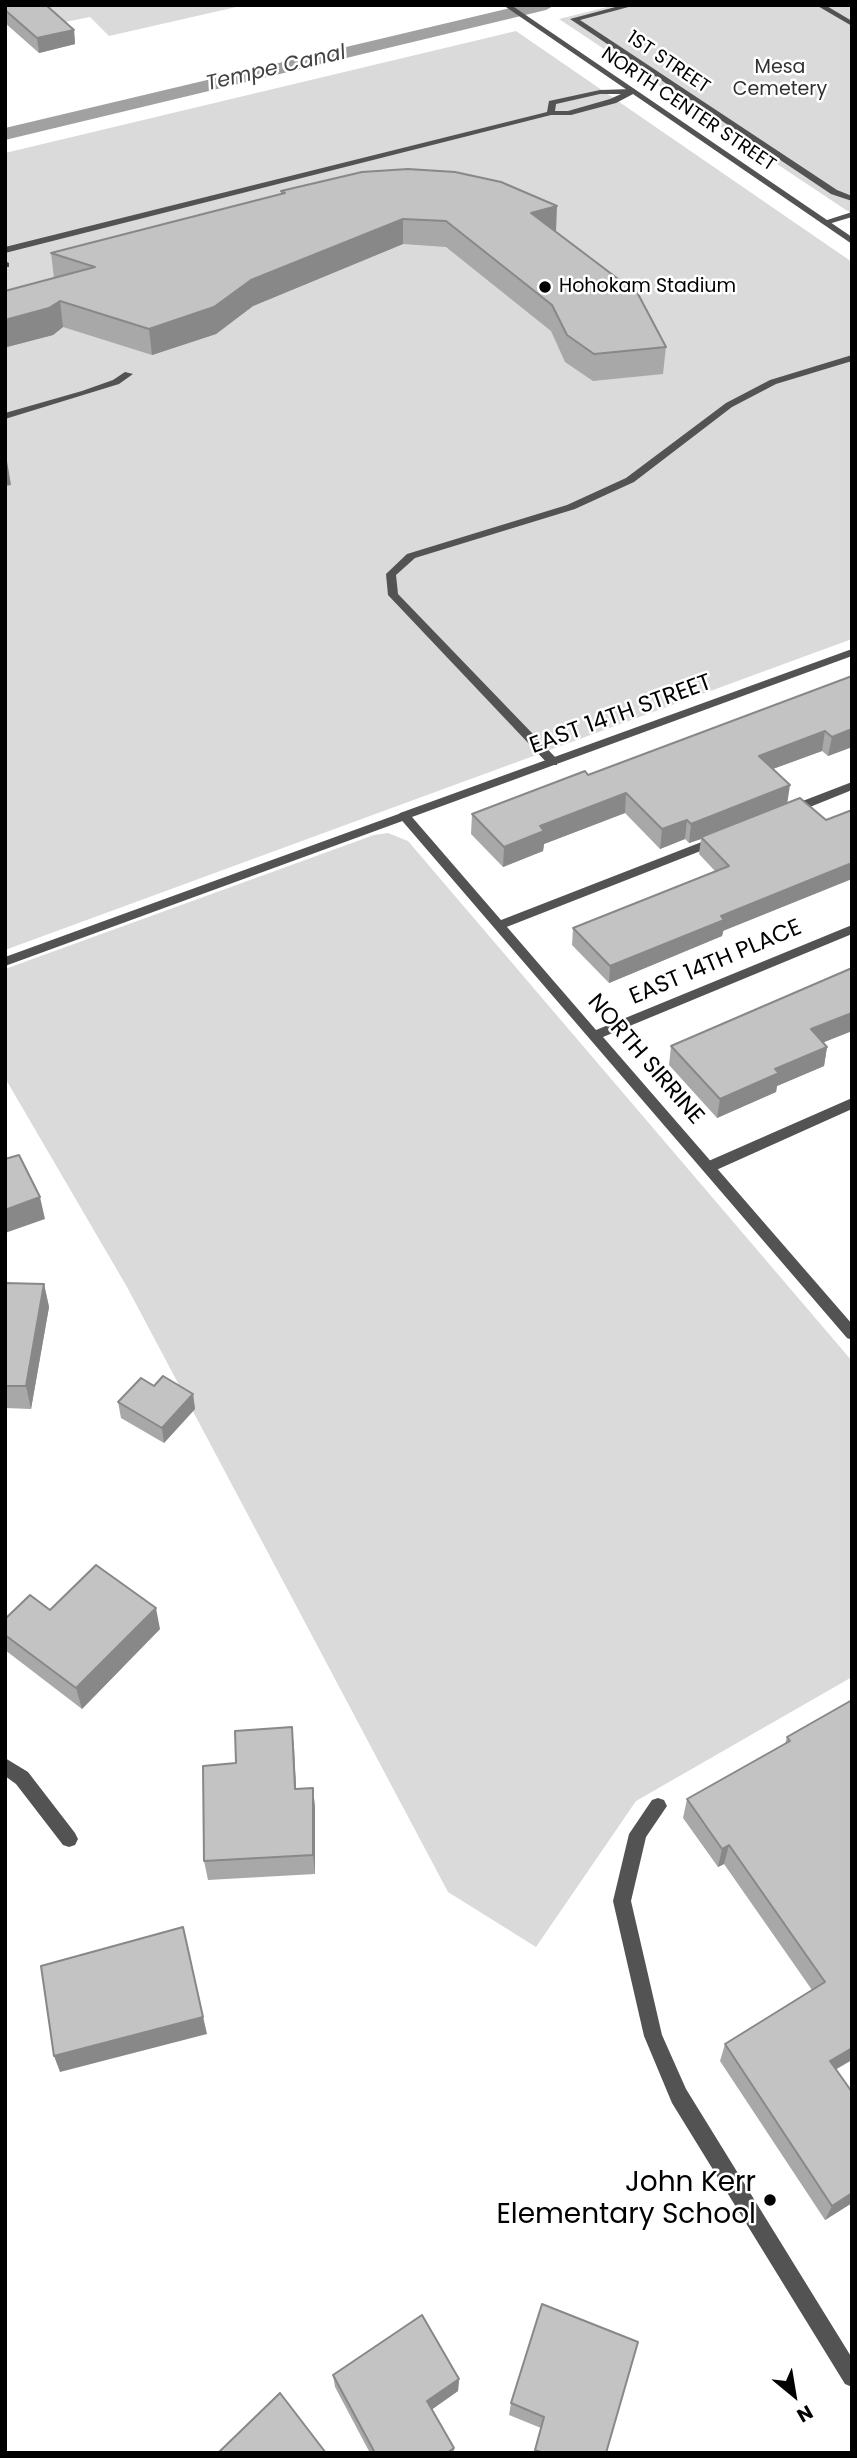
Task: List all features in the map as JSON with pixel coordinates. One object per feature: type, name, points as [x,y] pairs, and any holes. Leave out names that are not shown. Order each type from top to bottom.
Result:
[{"type":"street","name":"NORTH CENTER STREET","points":[[506,5],[852,241]]},
{"type":"street","name":"1ST STREET","points":[[633,5],[574,19],[834,192],[852,199]]},
{"type":"street","points":[[819,5],[852,24]]},
{"type":"street","points":[[5,250],[551,113],[568,113],[613,102],[632,91]]},
{"type":"street","points":[[825,222],[852,214]]},
{"type":"street","points":[[553,762],[393,595],[391,574],[411,556],[571,507],[630,480],[729,405],[773,383],[852,358]]},
{"type":"street","points":[[5,416],[85,393],[116,382],[128,374]]},
{"type":"street","name":"EAST 14TH STREET","points":[[5,962],[852,652]]},
{"type":"street","points":[[776,816],[852,786]]},
{"type":"street","name":"NORTH SIRRINE","points":[[404,816],[852,1334]]},
{"type":"street","points":[[500,925],[726,836]]},
{"type":"street","name":"EAST 14TH PLACE","points":[[596,1035],[852,929]]},
{"type":"street","points":[[709,1167],[852,1102]]},
{"type":"street","points":[[5,1766],[22,1778],[69,1839]]},
{"type":"street","points":[[658,1806],[638,1834],[622,1901],[653,2036],[679,2096],[852,2377]]},
{"type":"green space","points":[[46,5],[245,5],[109,36],[90,17],[65,22]]},
{"type":"green space","name":"Mesa Cemetery","points":[[615,5],[852,5],[852,214],[559,19]]},
{"type":"green space","points":[[516,31],[852,262],[852,639],[5,950],[5,153]]},
{"type":"green space","points":[[388,833],[408,841],[852,1361],[852,1677],[636,1801],[536,1947],[448,1892],[127,1287],[5,1078],[5,969],[374,835]]},
{"type":"building","points":[[5,5],[46,5],[74,30],[37,38],[5,10]]},
{"type":"building","points":[[408,169],[455,172],[501,182],[557,206],[531,213],[638,294],[666,347],[594,354],[567,335],[552,305],[446,221],[403,219],[251,280],[214,307],[149,329],[60,301],[49,308],[5,320],[5,291],[95,267],[51,253],[285,193],[281,191],[362,172]]},
{"type":"building","points":[[852,676],[852,729],[832,737],[825,731],[759,756],[790,785],[691,824],[687,820],[662,829],[626,793],[540,826],[544,831],[504,847],[472,814],[585,771],[588,775]]},
{"type":"building","points":[[800,798],[826,820],[852,810],[852,863],[721,916],[724,920],[610,966],[573,928],[729,866],[701,837]]},
{"type":"building","points":[[852,968],[852,1013],[811,1029],[827,1047],[775,1069],[779,1073],[720,1099],[671,1046]]},
{"type":"building","points":[[19,1155],[40,1197],[5,1210],[5,1159]]},
{"type":"building","points":[[5,1283],[44,1284],[26,1386],[5,1386]]},
{"type":"building","points":[[163,1376],[193,1394],[162,1428],[118,1402],[141,1378],[154,1386]]},
{"type":"building","points":[[96,1565],[156,1608],[76,1688],[5,1635],[5,1619],[30,1595],[50,1610]]},
{"type":"building","points":[[852,1700],[852,2048],[830,2061],[852,2092],[852,2193],[832,2206],[725,2044],[825,1982],[729,1845],[722,1849],[687,1799],[790,1741],[787,1737]]},
{"type":"building","points":[[292,1727],[295,1789],[313,1788],[313,1855],[204,1861],[203,1766],[236,1763],[235,1731]]},
{"type":"building","points":[[183,1927],[203,2017],[54,2056],[41,1966]]},
{"type":"building","points":[[542,2304],[638,2342],[606,2453],[543,2453],[535,2450],[544,2417],[511,2403]]},
{"type":"building","points":[[422,2315],[459,2379],[427,2401],[454,2448],[447,2453],[375,2453],[333,2375]]},
{"type":"building","points":[[280,2393],[326,2453],[218,2453]]},
{"type":"waterway","name":"Tempe Canal","points":[[5,134],[546,5]]},
{"type":"place","name":"Hohokam Stadium","points":[[545,287]]},
{"type":"place","name":"John Kerr Elementary School","points":[[770,2200]]}]
